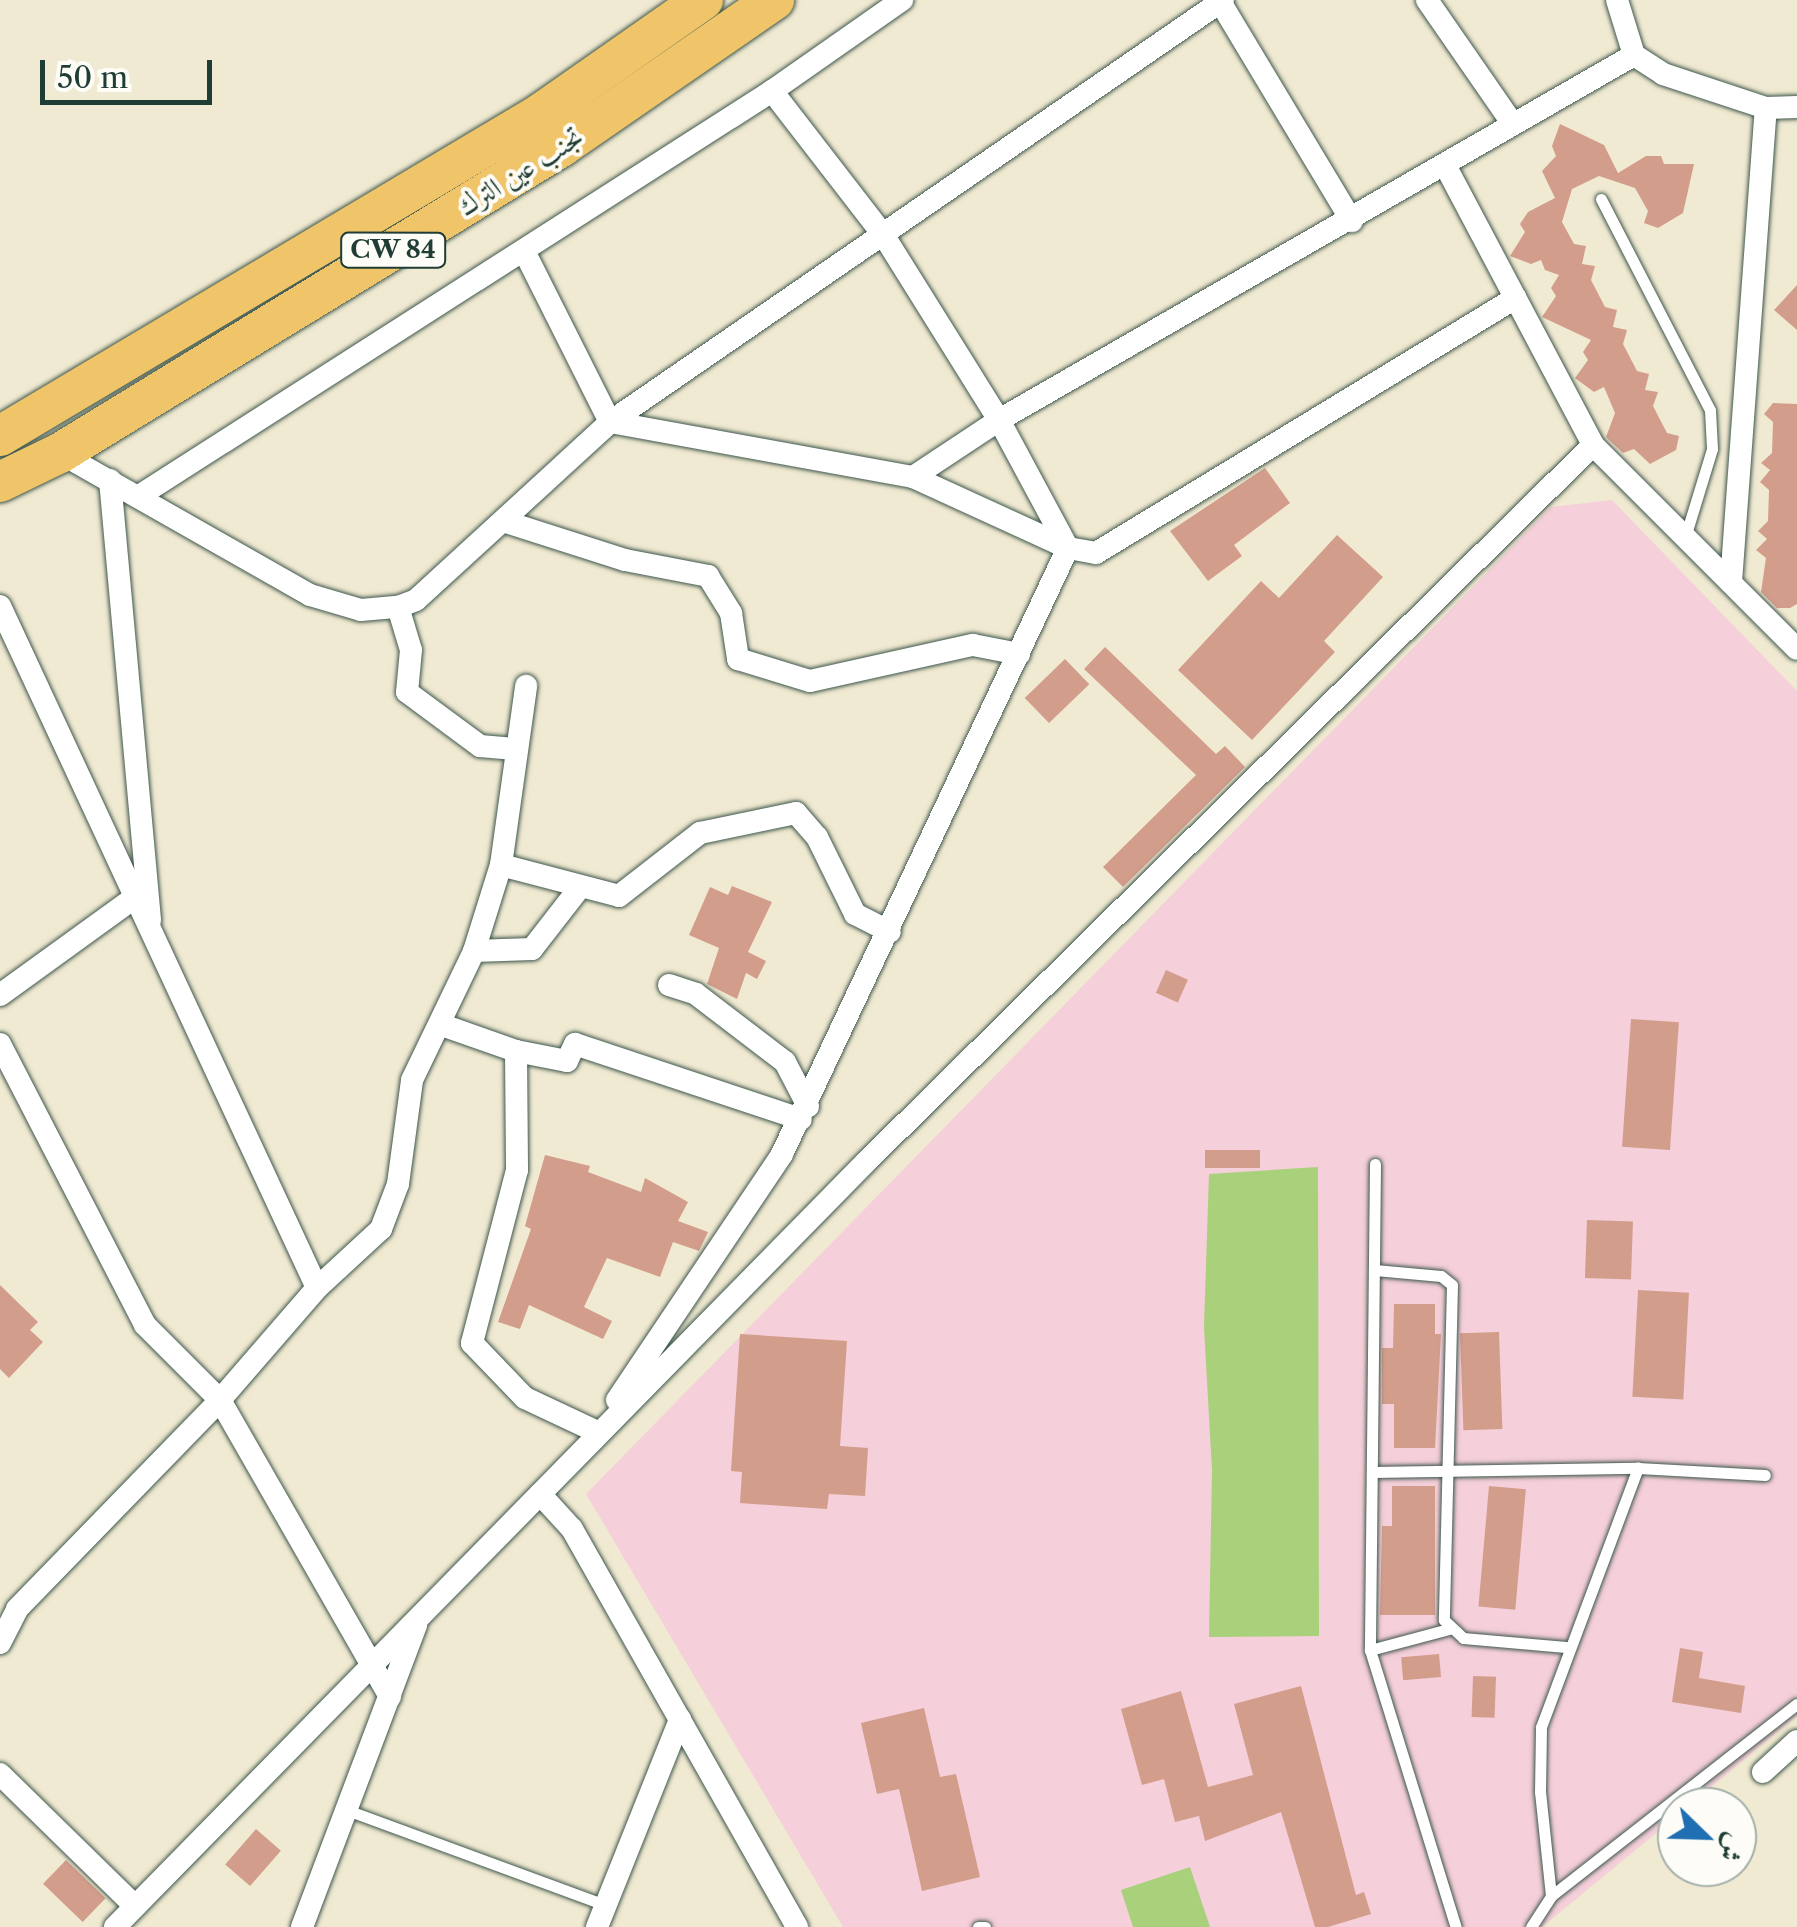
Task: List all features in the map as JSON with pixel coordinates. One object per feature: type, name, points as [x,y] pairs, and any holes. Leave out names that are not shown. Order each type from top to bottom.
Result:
[{"type":"highway","name":"تجنب عين الترك","points":[[0,436],[540,114],[702,0]]},
{"type":"highway","name":"تجنب عين الترك","points":[[0,482],[60,453],[562,148],[774,0]]},
{"type":"street","points":[[139,496],[772,91],[902,0]]},
{"type":"street","points":[[1427,0],[1514,124]]},
{"type":"street","points":[[1617,0],[1634,55],[1691,87],[1766,108],[1797,107]]},
{"type":"street","points":[[60,453],[310,595],[362,610],[398,608],[416,600],[610,422],[1221,1],[1352,221]]},
{"type":"street","points":[[913,477],[999,420],[1352,221],[1634,55]]},
{"type":"street","points":[[772,91],[884,236],[999,420],[1068,548]]},
{"type":"street","points":[[1731,582],[1766,108]]},
{"type":"street","points":[[1446,165],[1593,445],[1686,534],[1797,650]]},
{"type":"street","points":[[524,251],[610,422]]},
{"type":"street","points":[[610,422],[913,477],[1068,548],[1096,552],[1516,298]]},
{"type":"street","points":[[115,1927],[581,1452],[1593,445]]},
{"type":"street","points":[[110,480],[152,936]]},
{"type":"street","points":[[503,520],[625,560],[708,576],[731,613],[738,659],[810,681],[973,644],[1019,654]]},
{"type":"street","points":[[581,1452],[804,1112],[1068,548]]},
{"type":"street","points":[[0,606],[316,1288]]},
{"type":"street","points":[[398,608],[410,650],[407,692],[480,746],[515,749]]},
{"type":"street","points":[[0,1642],[17,1610],[220,1400],[316,1288],[381,1229],[398,1184],[412,1080],[442,1025],[474,950],[502,865],[526,686]]},
{"type":"street","points":[[502,865],[578,890],[595,885],[618,896],[700,833],[796,812],[817,837],[855,914],[890,932]]},
{"type":"street","points":[[474,950],[532,948],[578,890]]},
{"type":"street","points":[[0,995],[134,898]]},
{"type":"street","points":[[669,985],[696,994],[785,1062],[804,1112]]},
{"type":"street","points":[[442,1025],[516,1051],[567,1061],[575,1044],[804,1112]]},
{"type":"street","points":[[0,1044],[146,1325],[220,1400],[368,1669],[390,1697]]},
{"type":"street","points":[[516,1051],[516,1170],[472,1343],[525,1398],[595,1431]]},
{"type":"street","points":[[540,1494],[572,1529],[797,1927]]},
{"type":"street","points":[[302,1927],[419,1617]]},
{"type":"street","points":[[601,1916],[680,1719]]},
{"type":"street","points":[[1763,1772],[1797,1740]]},
{"type":"street","points":[[0,1774],[135,1906]]},
{"type":"lane","points":[[1602,200],[1710,410],[1712,449],[1686,534]]},
{"type":"lane","points":[[1375,1164],[1370,1650],[1456,1927]]},
{"type":"lane","points":[[1375,1270],[1441,1276],[1452,1285],[1444,1620],[1449,1629],[1463,1638],[1566,1646]]},
{"type":"lane","points":[[1372,1472],[1638,1468],[1765,1475]]},
{"type":"lane","points":[[1551,1896],[1540,1792],[1541,1727],[1566,1646],[1638,1468]]},
{"type":"lane","points":[[1370,1650],[1449,1629]]},
{"type":"lane","points":[[1530,1927],[1551,1896],[1797,1704]]},
{"type":"lane","points":[[347,1810],[601,1916]]},
{"type":"shaded area","points":[[1612,500],[1797,691],[1797,1716],[1711,1787],[1657,1787],[1657,1832],[1542,1927],[843,1927],[586,1494],[1551,507]]},
{"type":"green space","points":[[1318,1167],[1319,1636],[1209,1637],[1212,1470],[1204,1327],[1209,1174]]},
{"type":"green space","points":[[1190,1867],[1210,1927],[1133,1927],[1121,1890]]},
{"type":"building","points":[[1560,124],[1604,145],[1618,173],[1646,156],[1661,156],[1664,164],[1694,164],[1683,213],[1658,228],[1644,223],[1648,211],[1635,188],[1599,176],[1572,189],[1562,222],[1574,244],[1586,246],[1582,264],[1595,266],[1591,280],[1605,307],[1617,310],[1613,327],[1627,330],[1623,344],[1637,371],[1649,374],[1645,390],[1658,392],[1653,406],[1667,433],[1679,436],[1676,450],[1650,464],[1634,449],[1623,453],[1606,437],[1615,413],[1604,387],[1594,392],[1575,378],[1588,360],[1583,352],[1591,340],[1542,317],[1556,296],[1551,288],[1559,275],[1545,270],[1541,260],[1531,264],[1510,256],[1525,232],[1520,224],[1528,212],[1555,198],[1542,171],[1556,156],[1552,146]]},
{"type":"building","points":[[1797,285],[1797,330],[1774,310]]},
{"type":"building","points":[[1773,403],[1797,404],[1797,604],[1790,608],[1777,608],[1761,592],[1766,558],[1756,550],[1767,539],[1758,531],[1768,521],[1769,490],[1760,482],[1770,470],[1761,463],[1772,453],[1773,422],[1764,414]]},
{"type":"building","points":[[1265,468],[1290,503],[1234,545],[1242,556],[1208,581],[1170,531]]},
{"type":"building","points":[[1337,535],[1383,577],[1324,641],[1335,652],[1252,740],[1178,670],[1261,581],[1279,598]]},
{"type":"building","points":[[1105,647],[1216,754],[1225,746],[1245,767],[1123,887],[1103,867],[1196,775],[1084,669]]},
{"type":"building","points":[[1065,659],[1089,684],[1049,723],[1025,698]]},
{"type":"building","points":[[732,886],[772,902],[748,952],[766,961],[757,979],[746,973],[737,999],[707,984],[719,948],[689,935],[710,887],[728,895]]},
{"type":"building","points":[[1166,970],[1188,980],[1178,1003],[1156,993]]},
{"type":"building","points":[[1631,1019],[1679,1022],[1670,1150],[1622,1147]]},
{"type":"building","points":[[1205,1150],[1260,1150],[1260,1168],[1205,1168]]},
{"type":"building","points":[[545,1155],[590,1166],[588,1172],[641,1192],[645,1178],[688,1202],[678,1221],[708,1232],[699,1251],[673,1242],[660,1277],[607,1258],[584,1307],[612,1321],[603,1339],[529,1305],[520,1329],[498,1322],[531,1229],[525,1226]]},
{"type":"building","points":[[1587,1220],[1633,1222],[1631,1280],[1585,1278]]},
{"type":"building","points":[[0,1285],[38,1322],[30,1330],[43,1342],[9,1378],[0,1369]]},
{"type":"building","points":[[1638,1290],[1689,1293],[1683,1400],[1632,1397]]},
{"type":"building","points":[[1394,1304],[1435,1304],[1435,1334],[1441,1334],[1435,1448],[1394,1448],[1394,1404],[1382,1404],[1382,1348],[1393,1348]]},
{"type":"building","points":[[1499,1332],[1502,1429],[1463,1430],[1460,1333]]},
{"type":"building","points":[[740,1334],[847,1341],[840,1446],[868,1448],[865,1496],[829,1494],[827,1509],[740,1503],[742,1472],[731,1471]]},
{"type":"building","points":[[1392,1486],[1435,1486],[1435,1615],[1380,1615],[1382,1526],[1392,1526]]},
{"type":"building","points":[[1489,1486],[1526,1489],[1515,1610],[1478,1607]]},
{"type":"building","points":[[1680,1648],[1703,1652],[1699,1678],[1745,1686],[1741,1713],[1672,1702]]},
{"type":"building","points":[[1439,1654],[1441,1677],[1403,1680],[1401,1657]]},
{"type":"building","points":[[1473,1676],[1496,1677],[1495,1718],[1472,1717]]},
{"type":"building","points":[[1301,1686],[1356,1895],[1364,1892],[1371,1914],[1328,1927],[1315,1927],[1281,1812],[1205,1841],[1199,1816],[1175,1822],[1164,1779],[1142,1785],[1121,1709],[1181,1691],[1208,1787],[1253,1775],[1234,1704]]},
{"type":"building","points":[[924,1708],[940,1777],[956,1774],[980,1877],[922,1891],[899,1789],[877,1794],[861,1723]]},
{"type":"building","points":[[256,1829],[281,1851],[250,1886],[225,1864]]},
{"type":"building","points":[[66,1860],[106,1898],[83,1922],[43,1884]]}]
